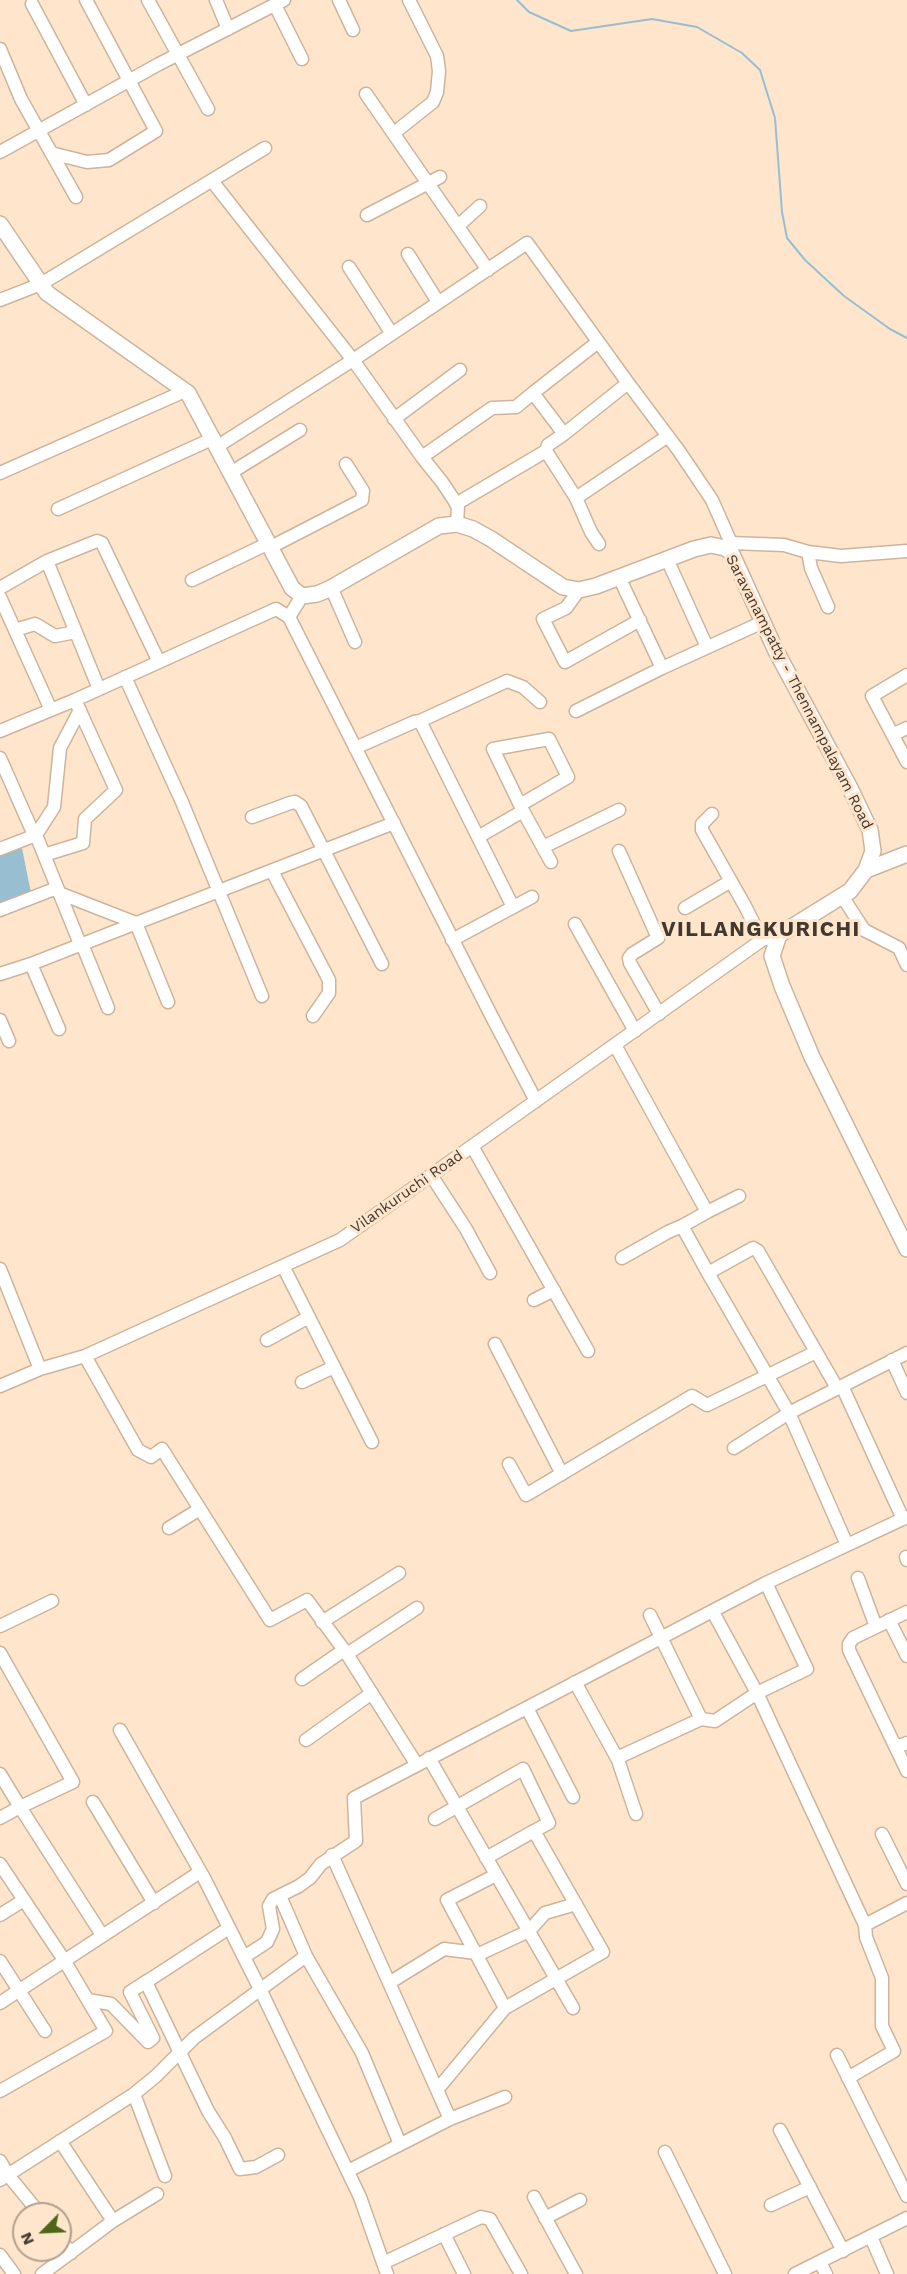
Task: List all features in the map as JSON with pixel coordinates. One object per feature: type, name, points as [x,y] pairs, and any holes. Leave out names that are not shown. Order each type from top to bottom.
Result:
[{"type":"main road","points":[[0,224],[47,293],[185,391],[216,442],[292,588],[302,596],[317,594],[332,587],[439,526],[457,524],[473,529],[490,539],[563,587],[579,590]]},
{"type":"main road","name":"Saravanampatty - Thennampalayam Road","points":[[579,590],[711,545],[728,545],[763,622],[870,830],[873,851],[866,870],[850,891],[779,935]]},
{"type":"main road","points":[[866,870],[907,854]]},
{"type":"main road","points":[[779,935],[772,956],[782,986],[812,1058],[907,1249]]},
{"type":"street","points":[[51,153],[87,162],[108,160],[156,130],[86,0]]},
{"type":"street","points":[[148,0],[208,109]]},
{"type":"street","points":[[216,0],[228,29]]},
{"type":"street","points":[[339,0],[353,30]]},
{"type":"street","points":[[394,133],[434,102],[437,92],[439,71],[437,56],[409,0]]},
{"type":"street","points":[[0,152],[280,2],[302,59]]},
{"type":"street","points":[[32,4],[86,105]]},
{"type":"street","points":[[0,49],[21,99],[76,197]]},
{"type":"street","points":[[366,94],[394,133],[434,180],[458,226],[488,270]]},
{"type":"street","points":[[0,300],[41,284],[265,148]]},
{"type":"street","points":[[367,215],[434,180]]},
{"type":"street","points":[[212,181],[353,360],[442,482],[459,512],[457,524]]},
{"type":"street","points":[[458,226],[480,206]]},
{"type":"street","points":[[58,509],[216,442],[353,360],[527,243],[712,500],[728,545],[784,545],[808,552],[842,556],[898,550],[907,552]]},
{"type":"street","points":[[408,254],[438,302]]},
{"type":"street","points":[[350,267],[392,334]]},
{"type":"street","points":[[422,457],[492,408],[516,407],[598,342]]},
{"type":"street","points":[[394,419],[460,370]]},
{"type":"street","points":[[456,504],[546,451],[548,445],[628,383]]},
{"type":"street","points":[[0,472],[185,391]]},
{"type":"street","points":[[533,393],[564,434]]},
{"type":"street","points":[[232,472],[300,430]]},
{"type":"street","points":[[576,498],[668,436]]},
{"type":"street","points":[[546,451],[576,498],[591,532],[600,544]]},
{"type":"street","points":[[192,579],[270,545],[362,500],[363,491],[346,464]]},
{"type":"street","points":[[0,588],[47,561],[97,541],[102,543],[159,662]]},
{"type":"street","points":[[808,552],[811,568],[828,607]]},
{"type":"street","points":[[667,559],[707,647]]},
{"type":"street","points":[[47,561],[99,689]]},
{"type":"street","points":[[619,577],[662,668]]},
{"type":"street","points":[[332,587],[355,642]]},
{"type":"street","points":[[579,590],[566,608],[543,619],[565,662],[640,620]]},
{"type":"street","points":[[289,617],[302,596]]},
{"type":"street","points":[[1,602],[51,710]]},
{"type":"street","points":[[0,731],[51,710],[77,705],[99,689],[276,609],[289,617],[536,1101]]},
{"type":"street","points":[[576,711],[662,668],[763,622]]},
{"type":"street","points":[[15,630],[35,624],[55,636],[76,632]]},
{"type":"street","points":[[907,675],[872,696],[907,762]]},
{"type":"street","points":[[125,677],[178,792],[262,996]]},
{"type":"street","points":[[356,748],[414,722],[420,722],[507,681],[523,687],[540,702]]},
{"type":"street","points":[[0,849],[35,835],[54,807],[60,748],[77,705]]},
{"type":"street","points":[[44,855],[83,843],[85,819],[116,790],[77,705]]},
{"type":"street","points":[[420,722],[513,907]]},
{"type":"street","points":[[894,734],[907,728]]},
{"type":"street","points":[[478,837],[522,808],[568,777],[549,739],[493,749],[522,808],[551,862]]},
{"type":"street","points":[[0,758],[44,855],[108,1008]]},
{"type":"street","points":[[252,817],[290,803],[298,803],[382,964]]},
{"type":"street","points":[[543,847],[619,810]]},
{"type":"street","points":[[712,814],[702,824],[702,830],[762,940]]},
{"type":"street","points":[[0,974],[394,823]]},
{"type":"street","points":[[619,851],[658,938],[629,958],[659,1014]]},
{"type":"street","points":[[272,871],[329,980],[328,993],[313,1016]]},
{"type":"street","points":[[685,908],[731,881]]},
{"type":"street","points":[[0,910],[58,890],[136,923],[168,1002]]},
{"type":"street","points":[[842,896],[864,930],[899,948],[907,965]]},
{"type":"street","points":[[453,940],[532,897]]},
{"type":"street","points":[[575,924],[635,1031]]},
{"type":"street","name":"Vilankuruchi Road","points":[[0,1386],[40,1369],[85,1356],[340,1240],[762,940],[779,935]]},
{"type":"street","points":[[31,964],[59,1029]]},
{"type":"street","points":[[0,1020],[9,1041]]},
{"type":"street","points":[[615,1045],[707,1212]]},
{"type":"street","points":[[472,1146],[588,1351]]},
{"type":"street","points":[[431,1175],[466,1229],[490,1273]]},
{"type":"street","points":[[622,1258],[739,1196]]},
{"type":"street","points":[[682,1226],[789,1413],[847,1545]]},
{"type":"street","points":[[244,1957],[267,1942],[273,1929],[269,1906],[273,1899],[310,1878],[332,1855],[356,1841],[354,1798],[766,1583],[905,1518],[839,1387],[816,1352],[758,1251],[753,1248],[708,1273]]},
{"type":"street","points":[[283,1266],[372,1442]]},
{"type":"street","points":[[0,1269],[40,1369]]},
{"type":"street","points":[[534,1300],[554,1290]]},
{"type":"street","points":[[267,1340],[309,1317]]},
{"type":"street","points":[[495,1344],[562,1474]]},
{"type":"street","points":[[509,1464],[526,1495],[692,1396],[707,1405],[816,1352]]},
{"type":"street","points":[[734,1448],[789,1413],[907,1353]]},
{"type":"street","points":[[85,1356],[138,1450],[151,1457],[162,1449],[270,1620],[307,1600],[345,1652],[417,1765]]},
{"type":"street","points":[[892,1360],[907,1393]]},
{"type":"street","points":[[302,1383],[334,1367]]},
{"type":"street","points":[[169,1528],[200,1509]]},
{"type":"street","points":[[322,1622],[399,1573]]},
{"type":"street","points":[[858,1578],[876,1627]]},
{"type":"street","points":[[617,1758],[701,1719],[715,1721],[757,1693],[807,1669],[766,1583]]},
{"type":"street","points":[[0,1626],[52,1601]]},
{"type":"street","points":[[302,1679],[417,1608]]},
{"type":"street","points":[[907,1611],[853,1638],[849,1644],[849,1650],[901,1745],[907,1771]]},
{"type":"street","points":[[713,1612],[757,1693],[866,1925],[866,1937],[882,1978],[882,2026],[894,2051],[848,2078]]},
{"type":"street","points":[[650,1615],[701,1719]]},
{"type":"street","points":[[889,1620],[907,1656]]},
{"type":"street","points":[[0,1653],[73,1782],[0,1818]]},
{"type":"street","points":[[575,1682],[617,1758],[636,1814]]},
{"type":"street","points":[[306,1740],[372,1693]]},
{"type":"street","points":[[527,1708],[573,1797]]},
{"type":"street","points":[[120,1730],[200,1872],[260,1989],[360,2197],[385,2268],[444,2234],[481,2217],[490,2219],[521,2274]]},
{"type":"street","points":[[429,1758],[573,2008]]},
{"type":"street","points":[[435,1819],[523,1770],[549,1823],[486,1858]]},
{"type":"street","points":[[0,1774],[102,1935]]},
{"type":"street","points":[[93,1802],[154,1903]]},
{"type":"street","points":[[437,2090],[505,2008],[603,1952],[534,1831]]},
{"type":"street","points":[[882,1834],[907,1884]]},
{"type":"street","points":[[332,1855],[450,2119]]},
{"type":"street","points":[[0,1864],[64,1960],[106,2031],[0,2091]]},
{"type":"street","points":[[0,2003],[200,1872]]},
{"type":"street","points":[[496,1875],[447,1900],[505,2008]]},
{"type":"street","points":[[280,1896],[306,1956],[362,2053],[400,2144]]},
{"type":"street","points":[[0,1916],[24,1900]]},
{"type":"street","points":[[866,1925],[907,1903]]},
{"type":"street","points":[[389,1983],[444,1949],[476,1954],[529,1931],[545,1913],[576,1904]]},
{"type":"street","points":[[87,2000],[111,2004],[148,2042],[153,2038],[130,1992],[229,1928]]},
{"type":"street","points":[[4,2177],[134,2094],[156,2076],[194,2038],[306,1956]]},
{"type":"street","points":[[0,1961],[45,2031]]},
{"type":"street","points":[[147,1981],[150,1993],[179,2053],[240,2169],[256,2166],[278,2155]]},
{"type":"street","points":[[837,2055],[907,2196]]},
{"type":"street","points":[[134,2094],[165,2176]]},
{"type":"street","points":[[348,2171],[450,2119],[505,2097]]},
{"type":"street","points":[[780,2130],[843,2251]]},
{"type":"street","points":[[60,2141],[113,2221]]},
{"type":"street","points":[[665,2152],[725,2274]]},
{"type":"street","points":[[0,2161],[4,2177],[28,2202]]},
{"type":"street","points":[[771,2205],[810,2187]]},
{"type":"street","points":[[72,2252],[113,2221],[157,2194]]},
{"type":"street","points":[[534,2197],[576,2274]]},
{"type":"street","points":[[545,2218],[580,2200]]},
{"type":"street","points":[[795,2274],[907,2218]]},
{"type":"street","points":[[444,2234],[464,2274]]},
{"type":"street","points":[[871,2237],[887,2274]]},
{"type":"street","points":[[0,2255],[14,2274]]},
{"type":"street","points":[[45,2273],[59,2262]]},
{"type":"street","points":[[820,2262],[826,2274]]},
{"type":"water","points":[[22,848],[31,893],[0,904],[0,856]]},
{"type":"waterway","points":[[517,0],[529,12],[571,31],[652,19],[697,27],[742,53],[760,70],[775,118],[782,212],[787,238],[805,260],[844,296],[890,329],[907,338]]},
{"type":"district","name":"VILLANGKURICHI","points":[[761,930]]}]
